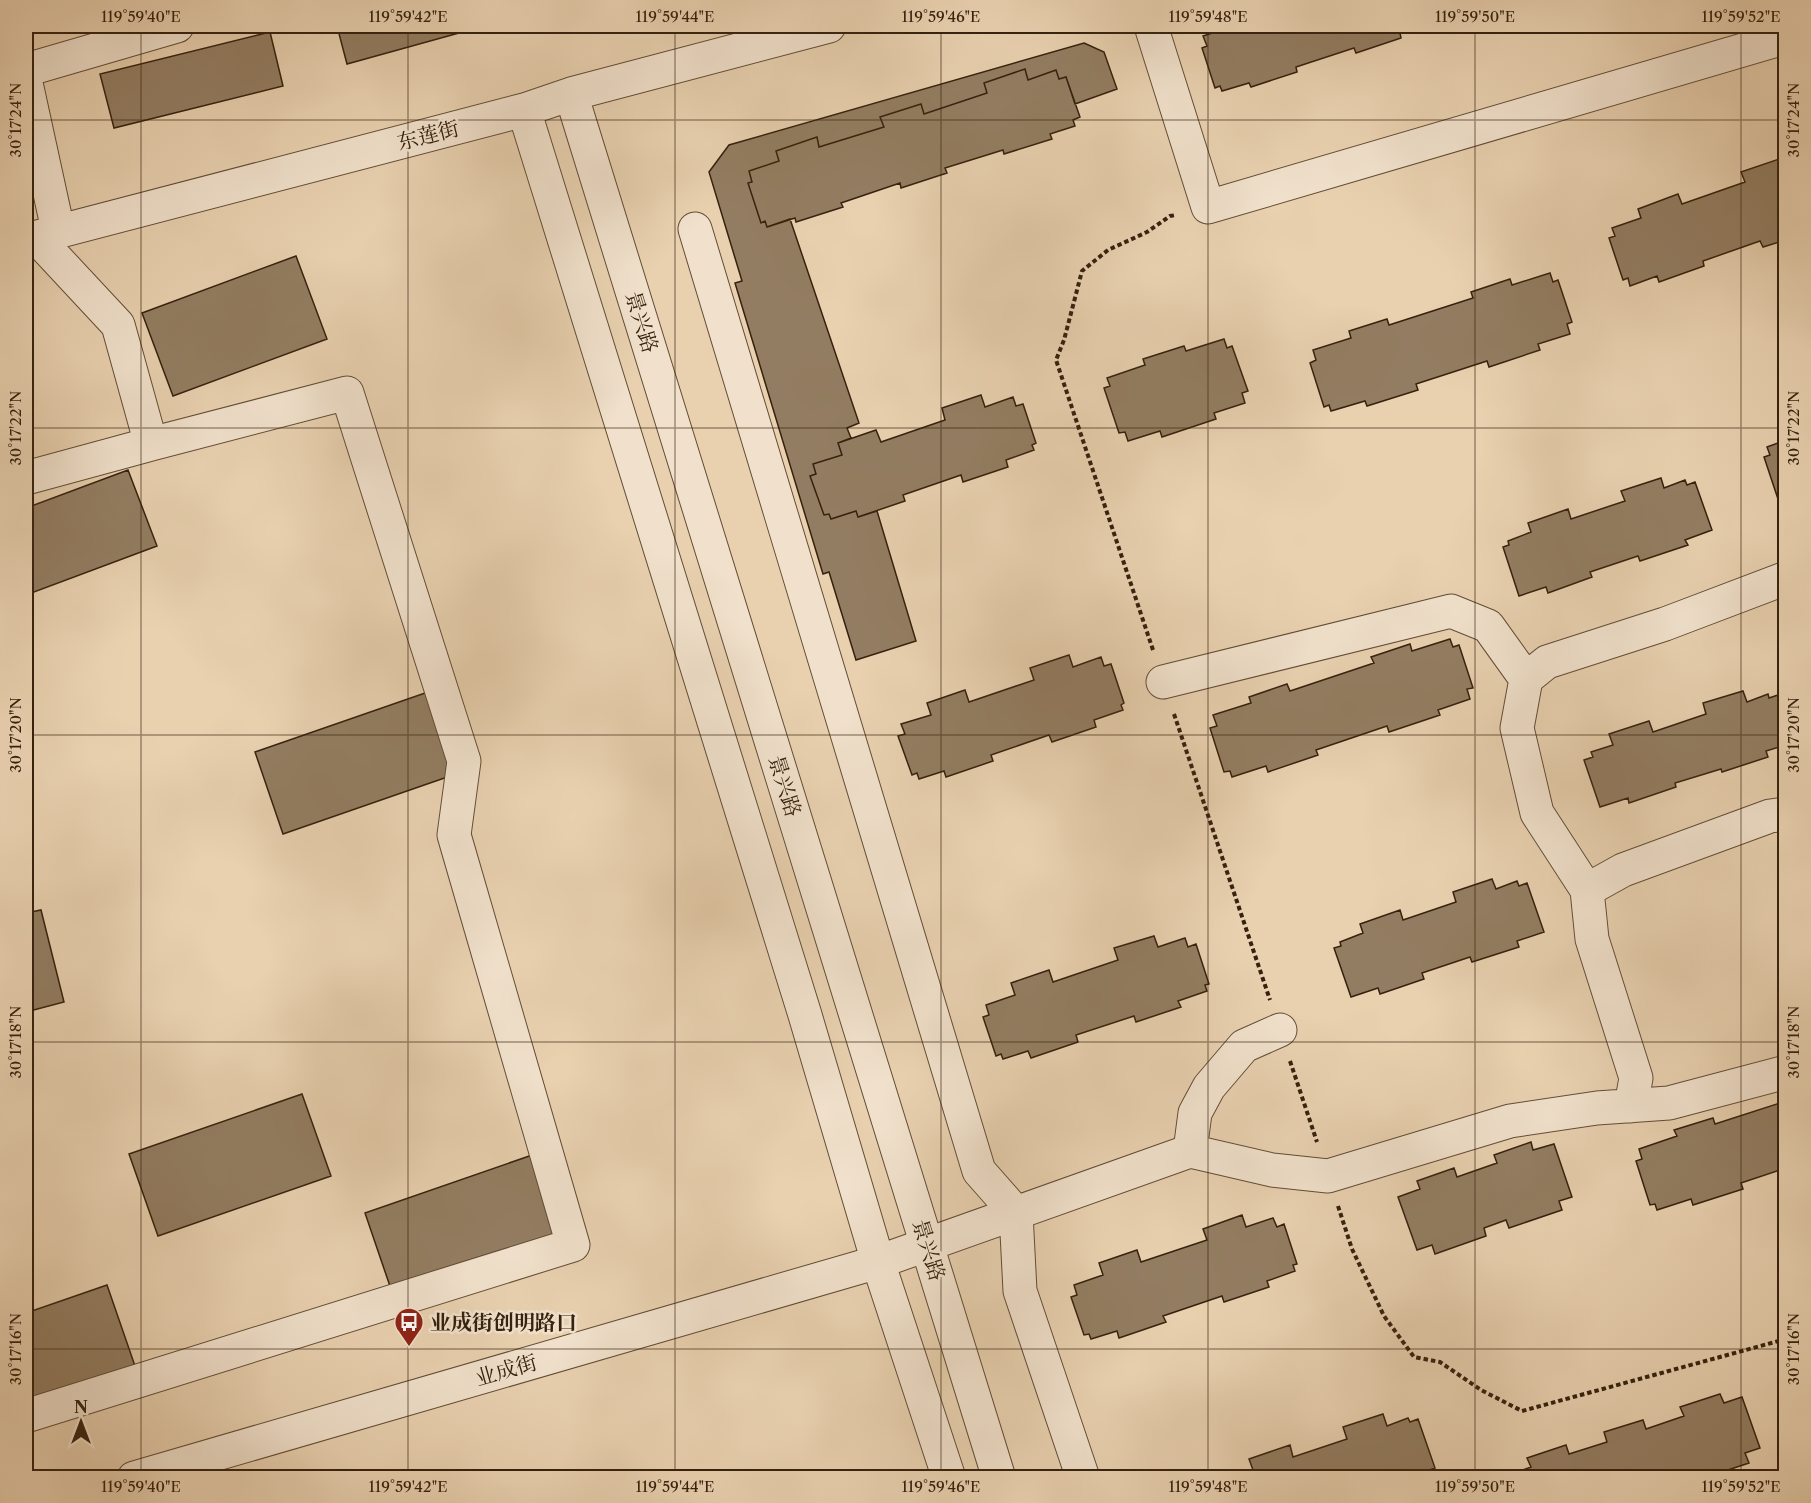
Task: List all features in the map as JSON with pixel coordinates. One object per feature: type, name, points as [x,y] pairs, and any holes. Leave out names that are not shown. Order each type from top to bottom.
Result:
[{"type":"street","points":[[26,70],[177,26]]},
{"type":"street","name":"东莲街","points":[[40,236],[524,110],[571,94],[829,26]]},
{"type":"street","points":[[1151,26],[1209,207],[1777,40],[1785,42]]},
{"type":"street","points":[[26,83],[40,236],[118,325],[151,444]]},
{"type":"street","name":"景兴路","points":[[571,94],[999,1478]]},
{"type":"street","points":[[524,110],[805,1015],[878,1262],[949,1478]]},
{"type":"street","points":[[695,229],[979,1171],[1017,1213],[1020,1291],[1083,1478]]},
{"type":"street","points":[[26,478],[347,393],[464,761],[454,836],[573,1245],[26,1416]]},
{"type":"street","points":[[1631,1106],[1636,1078],[1592,939],[1587,890],[1537,813],[1517,728],[1526,680],[1547,662],[1665,624],[1785,578]]},
{"type":"street","points":[[1163,682],[1451,611],[1488,626],[1526,680]]},
{"type":"street","points":[[1587,890],[1623,870],[1770,816],[1785,814]]},
{"type":"street","points":[[1280,1030],[1244,1046],[1209,1087],[1195,1113],[1190,1151],[1272,1170],[1328,1176],[1510,1121],[1597,1108],[1669,1103],[1785,1072]]},
{"type":"street","name":"业成街","points":[[134,1478],[878,1262],[1190,1151]]},
{"type":"path","points":[[1209,207],[1170,216],[1147,232],[1108,250],[1082,271],[1065,340],[1056,360],[1353,1249],[1384,1316],[1414,1357],[1440,1362],[1481,1390],[1522,1411],[1785,1340]]},
{"type":"building","points":[[337,26],[476,26],[477,28],[347,64]]},
{"type":"building","points":[[1234,26],[1424,26],[1400,33],[1401,38],[1356,53],[1354,48],[1296,67],[1297,72],[1251,87],[1249,83],[1222,91],[1220,86],[1215,88],[1202,48],[1207,46],[1203,36]]},
{"type":"building","points":[[270,32],[283,86],[114,128],[100,74]]},
{"type":"building","points":[[1084,43],[1104,52],[1117,89],[1075,104],[1066,77],[1059,79],[1056,70],[1028,80],[1025,69],[984,83],[987,93],[924,114],[921,104],[880,117],[884,127],[819,147],[817,137],[776,151],[779,161],[749,171],[752,182],[748,183],[761,223],[765,221],[767,227],[790,219],[859,423],[847,428],[851,438],[838,443],[842,455],[813,464],[816,474],[810,476],[824,515],[829,514],[831,519],[856,511],[858,517],[877,511],[916,641],[856,660],[829,572],[823,574],[735,283],[742,281],[709,172],[729,145]]},
{"type":"building","points":[[1025,69],[1028,80],[1056,70],[1059,79],[1066,77],[1080,117],[1073,120],[1075,126],[1050,134],[1052,139],[1004,154],[1003,150],[945,168],[947,173],[901,188],[900,183],[841,203],[843,207],[796,222],[795,218],[767,227],[765,221],[761,223],[748,183],[752,182],[749,171],[779,161],[776,151],[817,137],[819,147],[884,127],[880,117],[921,104],[924,114],[987,93],[984,83]]},
{"type":"building","points":[[1782,158],[1786,168],[1786,240],[1763,247],[1760,241],[1703,261],[1704,266],[1659,282],[1657,276],[1630,286],[1628,278],[1623,280],[1609,238],[1615,236],[1612,228],[1641,218],[1638,209],[1678,194],[1682,204],[1745,182],[1741,172]]},
{"type":"building","points":[[296,256],[327,339],[173,396],[142,313]]},
{"type":"building","points":[[1550,273],[1553,282],[1558,280],[1572,322],[1567,324],[1570,334],[1538,344],[1540,350],[1489,367],[1487,361],[1416,384],[1418,390],[1367,406],[1365,401],[1331,411],[1329,405],[1324,407],[1310,363],[1316,360],[1313,350],[1351,338],[1349,331],[1387,319],[1389,325],[1473,298],[1471,292],[1510,279],[1512,285]]},
{"type":"building","points":[[1224,339],[1227,348],[1232,346],[1248,391],[1242,393],[1245,403],[1214,413],[1216,419],[1162,437],[1160,431],[1128,441],[1125,432],[1119,433],[1104,388],[1110,386],[1107,378],[1145,365],[1143,359],[1184,346],[1186,351]]},
{"type":"building","points":[[981,395],[985,407],[1013,397],[1016,406],[1023,404],[1036,443],[1032,445],[1034,450],[1006,460],[1008,467],[963,482],[961,475],[903,495],[905,501],[858,517],[856,511],[831,519],[829,514],[824,515],[810,476],[816,474],[813,464],[842,455],[838,443],[876,430],[881,442],[945,420],[942,408]]},
{"type":"building","points":[[1786,440],[1786,503],[1785,500],[1779,502],[1764,457],[1770,455],[1767,447]]},
{"type":"building","points":[[128,470],[157,546],[26,595],[26,508]]},
{"type":"building","points":[[1661,478],[1664,488],[1685,480],[1687,485],[1695,482],[1712,530],[1685,540],[1688,545],[1640,561],[1638,556],[1590,572],[1592,577],[1548,593],[1546,587],[1519,596],[1503,547],[1509,545],[1508,541],[1531,532],[1528,523],[1568,509],[1571,519],[1625,501],[1621,491]]},
{"type":"building","points":[[1450,639],[1453,647],[1459,645],[1473,688],[1467,689],[1470,699],[1438,710],[1440,715],[1389,732],[1387,726],[1316,750],[1318,755],[1268,772],[1266,766],[1232,777],[1230,771],[1224,772],[1210,728],[1217,726],[1213,715],[1251,703],[1249,697],[1287,684],[1290,691],[1374,663],[1371,657],[1410,644],[1412,651]]},
{"type":"building","points":[[1069,655],[1073,667],[1101,657],[1104,666],[1111,664],[1124,703],[1121,705],[1123,710],[1094,720],[1096,727],[1052,742],[1049,735],[991,755],[993,761],[946,777],[944,771],[919,779],[917,773],[912,775],[898,736],[905,734],[901,724],[931,715],[927,703],[965,690],[969,702],[1034,680],[1030,668]]},
{"type":"building","points":[[1743,691],[1747,702],[1768,694],[1769,698],[1778,695],[1786,719],[1786,745],[1766,751],[1768,757],[1722,772],[1721,769],[1675,783],[1676,787],[1629,803],[1628,798],[1600,807],[1584,760],[1593,757],[1591,752],[1613,745],[1609,734],[1649,721],[1653,732],[1706,714],[1703,703]]},
{"type":"building","points":[[428,692],[456,774],[283,834],[255,752]]},
{"type":"building","points":[[1492,879],[1496,889],[1517,881],[1519,886],[1527,883],[1544,932],[1517,941],[1519,947],[1472,962],[1470,957],[1422,973],[1424,979],[1380,994],[1378,988],[1351,997],[1334,948],[1341,946],[1340,942],[1363,933],[1360,924],[1400,910],[1403,920],[1456,902],[1453,892]]},
{"type":"building","points":[[41,910],[64,1002],[26,1012],[26,913]]},
{"type":"building","points":[[1154,936],[1158,947],[1185,938],[1188,947],[1196,944],[1209,984],[1205,985],[1207,991],[1178,1001],[1181,1007],[1136,1022],[1134,1016],[1076,1035],[1078,1042],[1031,1058],[1028,1051],[1003,1059],[1001,1054],[996,1056],[983,1017],[989,1015],[986,1005],[1015,995],[1011,983],[1049,970],[1053,982],[1118,960],[1114,948]]},
{"type":"building","points":[[302,1094],[331,1176],[158,1236],[129,1154]]},
{"type":"building","points":[[1786,1101],[1786,1168],[1741,1183],[1743,1189],[1693,1205],[1691,1199],[1657,1210],[1655,1204],[1650,1205],[1636,1161],[1642,1159],[1639,1149],[1677,1136],[1674,1130],[1713,1118],[1715,1124]]},
{"type":"building","points":[[1531,1142],[1533,1150],[1554,1144],[1572,1197],[1559,1201],[1562,1210],[1509,1228],[1506,1220],[1484,1228],[1486,1236],[1435,1254],[1432,1245],[1417,1250],[1398,1197],[1420,1189],[1417,1181],[1454,1168],[1457,1177],[1497,1163],[1494,1155]]},
{"type":"building","points":[[538,1153],[561,1236],[393,1295],[365,1213]]},
{"type":"building","points":[[1242,1215],[1246,1227],[1273,1218],[1277,1227],[1284,1224],[1297,1264],[1293,1265],[1295,1271],[1267,1281],[1269,1287],[1224,1302],[1222,1296],[1163,1316],[1166,1322],[1119,1338],[1117,1331],[1091,1339],[1089,1334],[1084,1335],[1071,1297],[1077,1295],[1074,1285],[1103,1275],[1099,1263],[1137,1250],[1141,1262],[1207,1240],[1203,1229]]},
{"type":"building","points":[[107,1285],[135,1366],[26,1404],[26,1313]]},
{"type":"building","points":[[1720,1394],[1724,1403],[1742,1397],[1760,1448],[1745,1453],[1749,1463],[1704,1478],[1696,1478],[1695,1473],[1681,1478],[1512,1478],[1511,1474],[1531,1467],[1527,1458],[1566,1445],[1569,1454],[1607,1442],[1604,1432],[1643,1420],[1646,1429],[1684,1416],[1680,1407]]},
{"type":"building","points":[[1383,1414],[1387,1426],[1408,1418],[1410,1422],[1418,1419],[1435,1468],[1408,1478],[1231,1478],[1253,1470],[1249,1459],[1290,1445],[1293,1457],[1347,1439],[1343,1427]]},
{"type":"place","name":"业成街创明路口","points":[[409,1348]]}]
